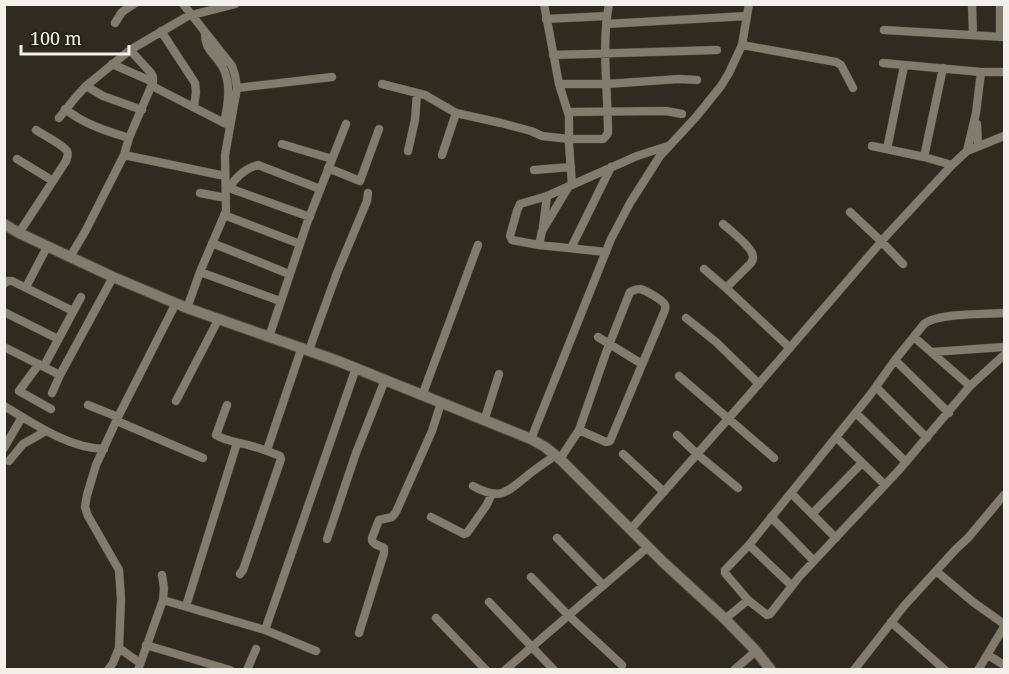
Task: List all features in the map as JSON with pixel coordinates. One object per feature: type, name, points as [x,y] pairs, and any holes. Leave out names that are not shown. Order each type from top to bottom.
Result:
[{"type":"main road","points":[[4,224],[47,247],[188,308],[357,368],[531,440],[558,457],[648,547],[726,619],[771,669]]},
{"type":"street","points":[[115,23],[122,12],[134,4]]},
{"type":"street","points":[[183,4],[232,66],[237,88],[227,125]]},
{"type":"street","points":[[59,118],[86,86],[130,50],[192,15],[235,4]]},
{"type":"street","points":[[542,231],[570,185],[571,167],[569,116],[559,84],[544,4]]},
{"type":"street","points":[[382,84],[424,95],[456,113],[511,126],[548,138],[603,139],[608,132],[606,53],[609,4]]},
{"type":"street","points":[[531,440],[611,239],[630,203],[660,156],[696,117],[729,73],[742,45],[749,4]]},
{"type":"street","points":[[972,4],[973,35]]},
{"type":"street","points":[[884,30],[1003,37],[1000,4]]},
{"type":"street","points":[[546,20],[747,16]]},
{"type":"street","points":[[160,31],[195,83],[194,107]]},
{"type":"street","points":[[188,308],[200,272],[226,211],[225,155],[228,105],[226,77],[222,66],[204,41],[205,32]]},
{"type":"street","points":[[742,45],[836,62],[841,65],[853,88]]},
{"type":"street","points":[[69,257],[86,230],[124,155],[153,84],[151,73],[130,50]]},
{"type":"street","points":[[553,55],[717,50]]},
{"type":"street","points":[[883,63],[1005,72]]},
{"type":"street","points":[[112,64],[227,125]]},
{"type":"street","points":[[887,149],[904,66]]},
{"type":"street","points":[[924,157],[943,69]]},
{"type":"street","points":[[967,151],[976,113],[981,72]]},
{"type":"street","points":[[237,88],[332,77]]},
{"type":"street","points":[[559,84],[697,80]]},
{"type":"street","points":[[86,86],[103,96],[142,110]]},
{"type":"street","points":[[408,151],[416,114],[417,93]]},
{"type":"street","points":[[65,109],[91,125],[129,138]]},
{"type":"street","points":[[568,112],[666,111],[682,114]]},
{"type":"street","points":[[442,154],[456,113]]},
{"type":"street","points":[[976,113],[978,146]]},
{"type":"street","points":[[269,337],[300,244],[346,124]]},
{"type":"street","points":[[328,168],[360,181],[379,129]]},
{"type":"street","points":[[19,233],[68,155],[67,151],[36,130]]},
{"type":"street","points":[[630,529],[884,239],[952,165],[967,151],[1005,136]]},
{"type":"street","points":[[282,144],[332,159]]},
{"type":"street","points":[[606,252],[512,240],[510,236],[520,204],[547,196],[637,156],[669,146]]},
{"type":"street","points":[[872,146],[952,165]]},
{"type":"street","points":[[124,155],[225,176]]},
{"type":"street","points":[[17,159],[53,181]]},
{"type":"street","points":[[227,187],[251,167],[258,165],[321,189]]},
{"type":"street","points":[[534,170],[571,167]]},
{"type":"street","points":[[571,248],[611,168]]},
{"type":"street","points":[[227,187],[310,217]]},
{"type":"street","points":[[200,193],[226,198]]},
{"type":"street","points":[[267,450],[305,348],[367,201],[368,193]]},
{"type":"street","points":[[539,245],[547,196]]},
{"type":"street","points":[[850,212],[884,239],[903,264]]},
{"type":"street","points":[[224,215],[300,244]]},
{"type":"street","points":[[723,224],[752,252],[753,258],[751,263],[726,288]]},
{"type":"street","points":[[212,243],[290,274]]},
{"type":"street","points":[[422,396],[478,245]]},
{"type":"street","points":[[26,287],[47,247]]},
{"type":"street","points":[[704,269],[790,348]]},
{"type":"street","points":[[200,272],[280,301]]},
{"type":"street","points":[[52,393],[113,277]]},
{"type":"street","points":[[4,284],[12,281],[73,311]]},
{"type":"street","points":[[472,486],[492,494],[510,490],[558,457],[579,430],[632,291],[641,289],[663,302],[665,310],[610,442],[579,430]]},
{"type":"street","points":[[51,409],[19,391],[41,365],[81,297]]},
{"type":"street","points":[[108,669],[119,648],[121,599],[119,570],[88,516],[85,507],[87,495],[96,465],[176,303]]},
{"type":"street","points":[[4,312],[58,339]]},
{"type":"street","points":[[1005,314],[950,316],[929,320],[749,545],[726,570],[725,572],[748,600],[768,615],[814,561],[906,462],[970,386],[1005,355]]},
{"type":"street","points":[[686,318],[716,342],[759,384]]},
{"type":"street","points":[[176,400],[218,320]]},
{"type":"street","points":[[914,337],[970,386]]},
{"type":"street","points":[[598,338],[642,364]]},
{"type":"street","points":[[932,352],[1005,347]]},
{"type":"street","points":[[5,348],[60,375]]},
{"type":"street","points":[[895,360],[949,412]]},
{"type":"street","points":[[265,630],[357,368]]},
{"type":"street","points":[[484,421],[499,374]]},
{"type":"street","points":[[679,376],[774,459]]},
{"type":"street","points":[[327,539],[356,453],[385,380]]},
{"type":"street","points":[[876,387],[927,438]]},
{"type":"street","points":[[359,633],[384,553],[384,548],[372,542],[372,538],[379,520],[392,517],[396,512],[432,431],[441,403]]},
{"type":"street","points":[[88,405],[202,458]]},
{"type":"street","points":[[227,405],[216,435],[267,450],[280,456],[281,459],[240,574]]},
{"type":"street","points":[[4,406],[68,441],[93,449],[104,449]]},
{"type":"street","points":[[855,413],[906,462]]},
{"type":"street","points":[[4,448],[22,417]]},
{"type":"street","points":[[9,461],[23,444],[46,431]]},
{"type":"street","points":[[677,435],[738,488]]},
{"type":"street","points":[[836,437],[885,485]]},
{"type":"street","points":[[186,606],[237,442]]},
{"type":"street","points":[[623,454],[664,492]]},
{"type":"street","points":[[812,514],[862,463]]},
{"type":"street","points":[[791,493],[836,538]]},
{"type":"street","points":[[431,517],[464,534],[467,533],[492,494]]},
{"type":"street","points":[[854,669],[891,622],[1005,495]]},
{"type":"street","points":[[771,517],[814,561]]},
{"type":"street","points":[[557,538],[603,585]]},
{"type":"street","points":[[749,545],[792,586]]},
{"type":"street","points":[[505,669],[648,547]]},
{"type":"street","points":[[936,571],[1005,626],[978,669]]},
{"type":"street","points":[[119,648],[139,666],[163,600],[162,575]]},
{"type":"street","points":[[531,578],[622,665]]},
{"type":"street","points":[[163,600],[265,630],[316,651]]},
{"type":"street","points":[[726,619],[748,600]]},
{"type":"street","points":[[489,602],[554,669]]},
{"type":"street","points":[[436,618],[486,669]]},
{"type":"street","points":[[891,622],[945,669]]},
{"type":"street","points":[[146,645],[230,669]]},
{"type":"street","points":[[247,669],[256,649]]},
{"type":"street","points":[[734,669],[756,651]]},
{"type":"street","points":[[988,655],[1005,665]]}]
